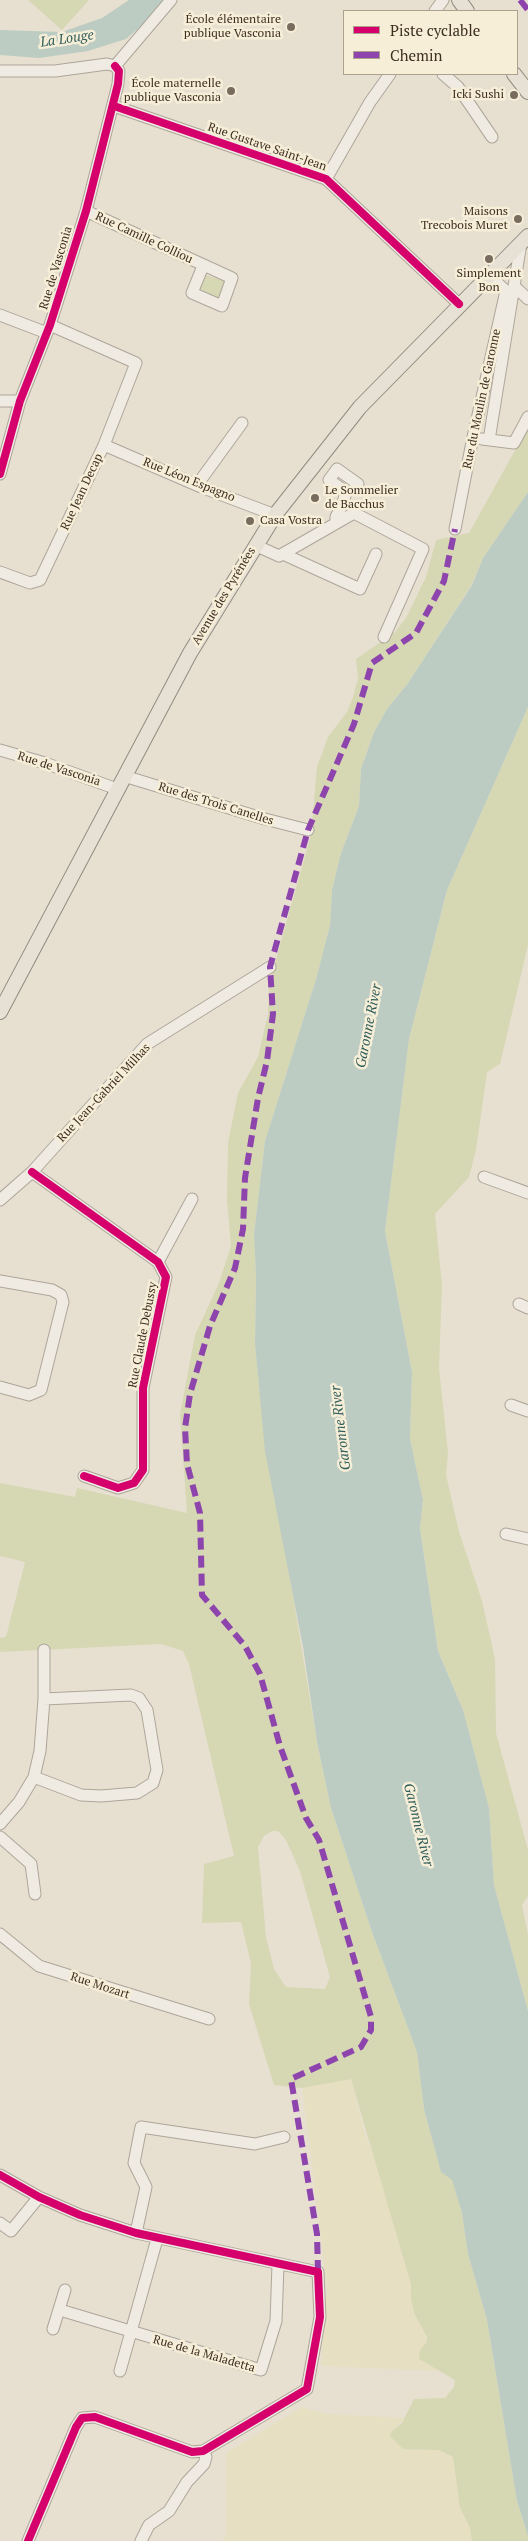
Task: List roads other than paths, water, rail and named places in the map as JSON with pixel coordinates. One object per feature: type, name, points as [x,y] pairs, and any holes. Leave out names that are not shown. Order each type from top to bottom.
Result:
[{"type":"main road","points":[[458,0],[466,10]]},
{"type":"main road","points":[[515,75],[528,92]]},
{"type":"main road","name":"Avenue des Pyrénées","points":[[0,1012],[190,653],[275,515],[360,407],[459,304],[490,276],[524,240]]},
{"type":"street","points":[[0,71],[55,72],[96,65],[115,66],[171,0]]},
{"type":"street","name":"Rue de Vasconia","points":[[0,474],[20,400],[49,329],[86,211],[114,106],[119,77],[115,66]]},
{"type":"street","points":[[326,179],[370,102],[389,75]]},
{"type":"street","points":[[444,75],[458,87],[492,137]]},
{"type":"street","name":"Rue Gustave Saint-Jean","points":[[114,106],[326,179],[459,304]]},
{"type":"street","name":"Rue Camille Colliou","points":[[86,211],[203,266]]},
{"type":"street","points":[[489,440],[514,286],[524,240]]},
{"type":"street","name":"Rue du Moulin de Garonne","points":[[455,529],[473,437],[506,291],[490,276]]},
{"type":"street","points":[[514,286],[528,299]]},
{"type":"street","points":[[0,315],[49,329]]},
{"type":"street","name":"Rue Jean Decap","points":[[0,572],[30,583],[40,580],[104,445],[136,363],[49,329]]},
{"type":"street","points":[[0,401],[20,400]]},
{"type":"street","points":[[473,437],[514,443],[528,417]]},
{"type":"street","points":[[197,485],[242,422]]},
{"type":"street","name":"Rue Léon Espagno","points":[[104,445],[197,485],[275,515]]},
{"type":"street","points":[[316,461],[333,474]]},
{"type":"street","points":[[336,523],[335,518],[343,503],[346,492],[329,480],[337,469],[358,484]]},
{"type":"street","points":[[256,545],[279,556],[354,513],[363,516],[422,549],[384,637]]},
{"type":"street","points":[[283,554],[360,589],[376,554]]},
{"type":"street","name":"Rue de Vasconia","points":[[0,750],[45,763],[117,789]]},
{"type":"street","name":"Rue des Trois Canelles","points":[[124,776],[265,819],[308,830]]},
{"type":"street","name":"Rue Jean-Gabriel Milhas","points":[[0,1200],[32,1172],[147,1044],[270,967]]},
{"type":"street","points":[[32,1172],[158,1262],[192,1199]]},
{"type":"street","points":[[484,1177],[528,1193]]},
{"type":"street","name":"Rue Claude Debussy","points":[[84,1476],[118,1488],[134,1483],[143,1470],[143,1388],[166,1277],[158,1262]]},
{"type":"street","points":[[0,1281],[52,1290],[61,1295],[63,1302],[41,1390],[29,1394],[0,1387]]},
{"type":"street","points":[[511,1405],[528,1411]]},
{"type":"street","points":[[506,1534],[528,1539]]},
{"type":"street","points":[[0,1824],[19,1802],[34,1777],[40,1751],[44,1698],[44,1650]]},
{"type":"street","points":[[34,1777],[81,1795],[101,1796],[137,1793],[153,1783],[157,1770],[148,1710],[139,1698],[131,1695],[44,1698]]},
{"type":"street","points":[[0,1837],[31,1864],[34,1894]]},
{"type":"street","name":"Rue Mozart","points":[[0,1934],[39,1966],[209,2019]]},
{"type":"street","points":[[136,2233],[146,2187],[134,2163],[141,2127],[255,2144],[284,2137]]},
{"type":"street","points":[[0,2175],[39,2197],[80,2215],[136,2233],[278,2265],[318,2272],[320,2316],[307,2389],[203,2451],[192,2452],[95,2417],[82,2418],[76,2427],[28,2541]]},
{"type":"street","points":[[0,2223],[11,2231],[39,2197]]},
{"type":"street","points":[[120,2371],[157,2239]]},
{"type":"street","name":"Rue de la Maladetta","points":[[131,2332],[261,2370],[276,2321],[278,2265]]},
{"type":"street","points":[[54,2329],[65,2290]]},
{"type":"street","points":[[60,2310],[131,2332]]},
{"type":"street","points":[[141,2541],[148,2525],[169,2510],[187,2482],[204,2464],[206,2457],[203,2451]]},
{"type":"water","name":"La Louge","points":[[129,0],[166,0],[161,9],[126,39],[88,51],[39,58],[0,55],[0,30],[62,32],[102,18]]},
{"type":"water","name":"Garonne River","points":[[528,492],[528,707],[447,890],[409,1039],[385,1231],[412,1372],[410,1439],[423,1500],[420,1528],[438,1651],[463,1710],[489,1808],[494,1885],[528,2011],[528,2536],[517,2501],[487,2320],[468,2254],[462,2213],[452,2180],[441,2172],[424,2109],[417,2052],[372,1932],[331,1808],[317,1742],[303,1647],[265,1451],[255,1344],[256,1277],[254,1234],[265,1141],[317,976],[330,925],[332,890],[341,853],[359,806],[361,769],[374,732],[387,709],[408,683],[472,585],[483,558]]},
{"type":"place","name":"École élémentaire publique Vasconia","points":[[291,27]]},
{"type":"place","name":"École maternelle publique Vasconia","points":[[231,91]]},
{"type":"place","name":"Icki Sushi","points":[[514,95]]},
{"type":"place","name":"Maisons Trecobois Muret","points":[[518,219]]},
{"type":"place","name":"Simplement Bon","points":[[489,259]]},
{"type":"place","name":"Le Sommelier de Bacchus","points":[[315,498]]},
{"type":"place","name":"Casa Vostra","points":[[250,521]]}]
